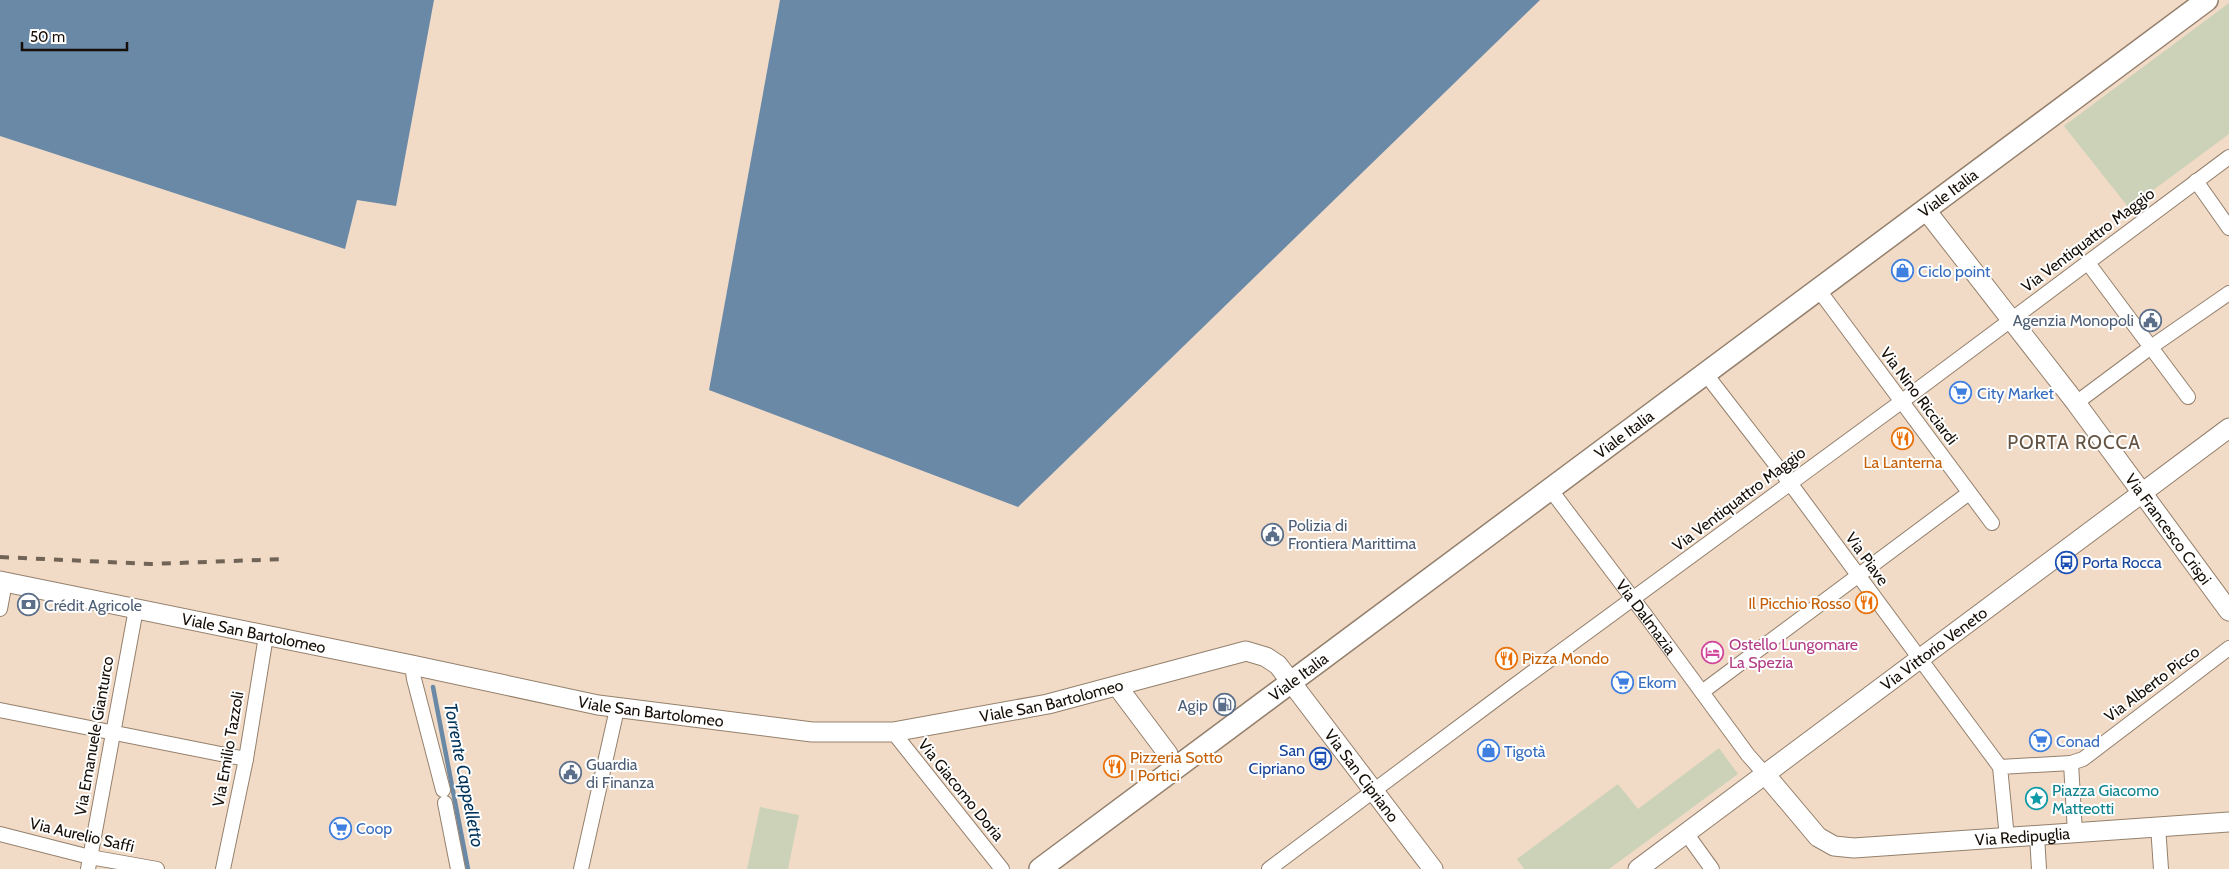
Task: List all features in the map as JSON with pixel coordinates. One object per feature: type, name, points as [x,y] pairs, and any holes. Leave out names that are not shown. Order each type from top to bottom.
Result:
[{"type":"main road","name":"Viale Italia","points":[[1040,869],[2207,0]]},
{"type":"street","name":"Via Ventiquattro Maggio","points":[[1269,869],[2011,321],[2229,157]]},
{"type":"street","points":[[2196,181],[2229,228]]},
{"type":"street","name":"Via Francesco Crispi","points":[[1925,209],[2076,403],[2229,611]]},
{"type":"street","points":[[2088,263],[2188,397]]},
{"type":"street","name":"Via Nino Ricciardi","points":[[1818,289],[1992,523]]},
{"type":"street","points":[[2076,403],[2151,347],[2229,293]]},
{"type":"street","name":"Via Piave","points":[[1705,373],[1790,483],[1857,577],[2000,767]]},
{"type":"street","name":"Via Vittorio Veneto","points":[[1638,869],[1764,773],[2229,428]]},
{"type":"street","name":"Via Dalmazia","points":[[1550,489],[1748,755],[1818,837]]},
{"type":"street","points":[[1702,692],[1970,493]]},
{"type":"street","points":[[0,608],[3,581]]},
{"type":"street","name":"Viale San Bartolomeo","points":[[3,581],[617,709],[812,732],[892,732],[1048,704],[1246,651],[1266,657],[1278,665],[1291,682]]},
{"type":"street","name":"Via Emanuele Gianturco","points":[[89,863],[136,610]]},
{"type":"street","name":"Via Emilio Tazzoli","points":[[223,869],[246,759],[266,636]]},
{"type":"street","name":"Via Alberto Picco","points":[[2071,763],[2082,758],[2229,648]]},
{"type":"street","points":[[412,665],[444,797],[458,869]]},
{"type":"street","name":"Via San Cipriano","points":[[1291,682],[1375,790],[1433,869]]},
{"type":"street","points":[[1117,686],[1168,754]]},
{"type":"street","points":[[582,869],[617,709]]},
{"type":"street","points":[[0,710],[246,759]]},
{"type":"street","name":"Via Giacomo Doria","points":[[892,732],[1002,869]]},
{"type":"street","points":[[2007,838],[2000,767],[2071,763],[2071,793],[2075,833]]},
{"type":"street","name":"Via Redipuglia","points":[[1818,837],[1834,846],[1854,848],[2229,822]]},
{"type":"street","points":[[2158,826],[2161,869]]},
{"type":"street","points":[[1686,833],[1712,869]]},
{"type":"street","name":"Via Aurelio Saffi","points":[[0,834],[89,863],[158,869]]},
{"type":"street","points":[[2037,836],[2039,869]]},
{"type":"green space","points":[[2229,3],[2229,134],[2129,208],[2064,126]]},
{"type":"green space","points":[[1719,748],[1738,774],[1609,869],[1524,869],[1517,859],[1618,784],[1638,809]]},
{"type":"green space","points":[[760,807],[799,815],[788,869],[747,869]]},
{"type":"water","points":[[0,0],[434,0],[396,206],[357,200],[345,249],[0,136]]},
{"type":"water","points":[[780,0],[1540,0],[1018,507],[709,390]]},
{"type":"waterway","name":"Torrente Cappelletto","points":[[433,687],[468,869]]},
{"type":"railway","points":[[0,557],[151,564],[285,559]]},
{"type":"place","name":"Ciclo point","points":[[1902,271]]},
{"type":"place","name":"Agenzia Monopoli","points":[[2150,320]]},
{"type":"place","name":"City Market","points":[[1961,393]]},
{"type":"place","name":"La Lanterna","points":[[1903,438]]},
{"type":"place","name":"Polizia di Frontiera Marittima","points":[[1272,534]]},
{"type":"place","name":"Porta Rocca","points":[[2066,562]]},
{"type":"place","name":"Il Picchio Rosso","points":[[1867,603]]},
{"type":"place","name":"Crédit Agricole","points":[[28,605]]},
{"type":"place","name":"Ostello Lungomare La Spezia","points":[[1713,653]]},
{"type":"place","name":"Pizza Mondo","points":[[1506,658]]},
{"type":"place","name":"Ekom","points":[[1622,682]]},
{"type":"place","name":"Agip","points":[[1224,705]]},
{"type":"place","name":"Conad","points":[[2040,741]]},
{"type":"place","name":"Tigotà","points":[[1488,751]]},
{"type":"place","name":"San Cipriano","points":[[1321,759]]},
{"type":"place","name":"Pizzeria Sotto I Portici","points":[[1114,766]]},
{"type":"place","name":"Guardia di Finanza","points":[[570,773]]},
{"type":"place","name":"Piazza Giacomo Matteotti","points":[[2036,799]]},
{"type":"place","name":"Coop","points":[[340,828]]},
{"type":"district","name":"PORTA ROCCA","points":[[2074,442]]}]
